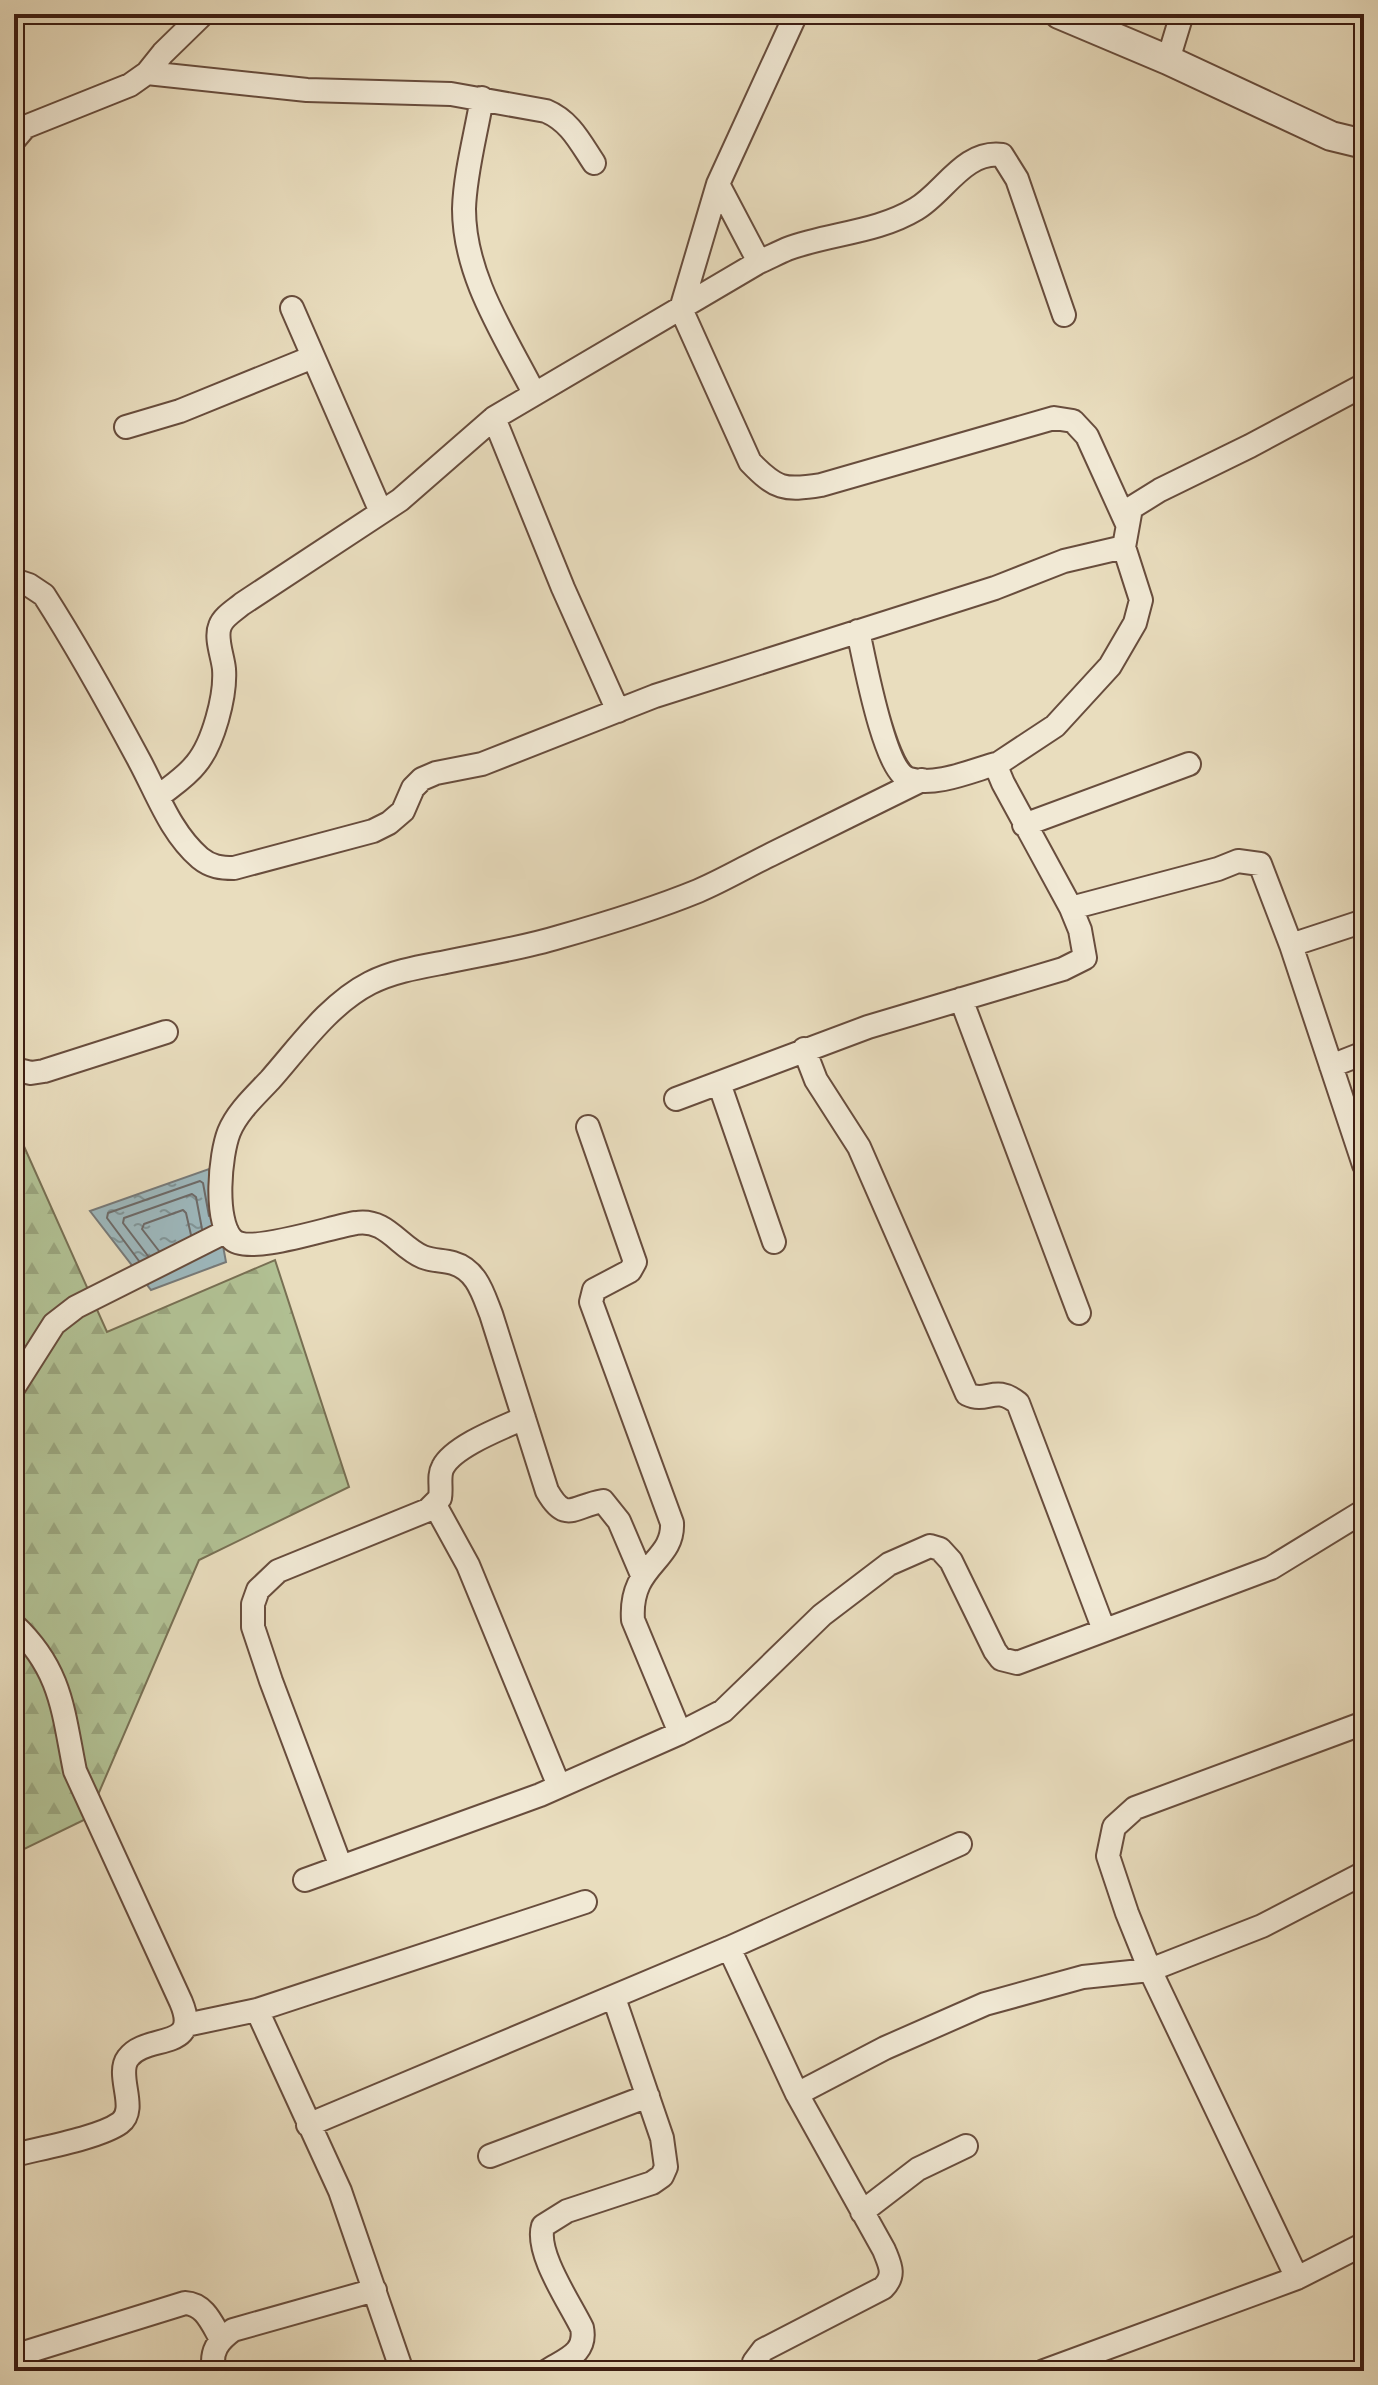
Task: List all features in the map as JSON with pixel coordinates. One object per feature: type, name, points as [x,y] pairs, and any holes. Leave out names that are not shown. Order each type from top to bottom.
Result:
[{"type":"street","points":[[14,140],[25,127],[130,85],[147,73],[203,14]]},
{"type":"street","points":[[796,14],[718,184],[681,309],[750,462],[769,482],[793,490],[821,485],[1054,418],[1073,421],[1087,436],[1127,524]]},
{"type":"street","points":[[1059,14],[1168,60],[1331,136],[1364,144]]},
{"type":"street","points":[[1168,60],[1182,14]]},
{"type":"street","points":[[147,73],[307,90],[451,94],[482,98],[558,116],[574,131],[594,163]]},
{"type":"street","points":[[482,98],[464,205],[467,249],[492,311],[534,393]]},
{"type":"street","points":[[158,797],[197,764],[220,711],[224,672],[220,626],[242,604],[381,512],[494,418],[759,262],[788,249],[893,221],[919,208],[964,167],[993,154],[1002,155],[1017,179],[1064,315]]},
{"type":"street","points":[[718,184],[759,262]]},
{"type":"street","points":[[292,308],[381,512]]},
{"type":"street","points":[[126,427],[180,411],[313,357]]},
{"type":"street","points":[[858,631],[891,756],[900,773],[907,778],[940,779],[999,763],[1055,726],[1110,666],[1127,639],[1141,600],[1124,547],[1131,508],[1364,385]]},
{"type":"street","points":[[494,418],[563,588],[618,711]]},
{"type":"street","points":[[14,580],[44,595],[185,842],[202,860],[216,867],[234,868],[373,831],[403,811],[413,788],[422,779],[436,773],[494,760],[655,696],[995,588],[1064,561],[1124,547]]},
{"type":"street","points":[[676,1099],[804,1049],[1063,969],[1085,958],[1080,930],[1071,908],[1003,783],[998,771],[999,763]]},
{"type":"street","points":[[1024,825],[1189,764]]},
{"type":"street","points":[[642,1575],[619,1521],[603,1501],[564,1511],[556,1507],[547,1491],[491,1314],[482,1290],[470,1271],[455,1263],[427,1258],[409,1250],[387,1229],[372,1222],[359,1222],[312,1235],[256,1244],[240,1244],[233,1240],[227,1231],[220,1192],[223,1151],[229,1130],[251,1101],[345,999],[394,973],[557,938],[697,891],[922,780]]},
{"type":"street","points":[[1071,908],[1238,861],[1260,864],[1291,945],[1364,1165]]},
{"type":"street","points":[[1291,945],[1364,921]]},
{"type":"street","points":[[961,999],[1079,1313]]},
{"type":"street","points":[[14,1069],[31,1073],[44,1071],[166,1032]]},
{"type":"street","points":[[804,1049],[816,1080],[859,1147],[967,1394],[976,1398],[998,1393],[1008,1395],[1018,1403],[1104,1630]]},
{"type":"street","points":[[1331,1066],[1364,1053]]},
{"type":"street","points":[[719,1083],[774,1242]]},
{"type":"street","points":[[588,1127],[635,1262],[630,1271],[594,1290],[591,1302],[672,1523],[673,1536],[669,1545],[642,1575],[635,1589],[633,1620],[680,1733]]},
{"type":"street","points":[[14,1387],[54,1324],[76,1307],[227,1231]]},
{"type":"street","points":[[341,1867],[253,1627],[253,1604],[258,1590],[278,1571],[414,1517],[435,1505],[442,1490],[442,1468],[447,1462],[473,1442],[524,1418]]},
{"type":"street","points":[[435,1505],[468,1565],[559,1786]]},
{"type":"street","points":[[305,1880],[559,1786],[723,1711],[822,1615],[889,1564],[919,1548],[930,1546],[940,1549],[951,1561],[995,1651],[1001,1659],[1017,1663],[1271,1568],[1364,1511]]},
{"type":"street","points":[[14,1625],[35,1647],[54,1682],[69,1731],[75,1771],[186,2014],[186,2025],[180,2034],[129,2057],[125,2065],[127,2113],[119,2124],[14,2155]]},
{"type":"street","points":[[1297,2278],[1150,1970],[1108,1856],[1114,1827],[1135,1808],[1364,1723]]},
{"type":"street","points":[[308,2125],[614,1998],[960,1844]]},
{"type":"street","points":[[797,2094],[885,2048],[985,2004],[1083,1977],[1150,1970],[1262,1926],[1364,1873]]},
{"type":"street","points":[[186,2025],[257,2010],[585,1902]]},
{"type":"street","points":[[729,1948],[797,2094],[884,2250],[892,2274],[883,2288],[763,2350],[754,2362],[754,2371]]},
{"type":"street","points":[[547,2371],[582,2347],[585,2339],[546,2256],[540,2235],[543,2226],[567,2211],[652,2183],[662,2176],[666,2155],[614,1998]]},
{"type":"street","points":[[257,2010],[340,2191],[402,2371]]},
{"type":"street","points":[[490,2156],[648,2096]]},
{"type":"street","points":[[862,2212],[918,2169],[966,2146]]},
{"type":"street","points":[[1044,2371],[1072,2366],[1297,2278],[1364,2244]]},
{"type":"street","points":[[214,2371],[213,2351],[221,2339],[233,2330],[375,2290]]},
{"type":"street","points":[[14,2356],[185,2303],[194,2303],[202,2309],[221,2339]]},
{"type":"green space","points":[[14,1124],[107,1332],[275,1260],[349,1487],[199,1560],[88,1818],[14,1854]]},
{"type":"water","points":[[209,1169],[226,1262],[151,1290],[90,1211]]}]
